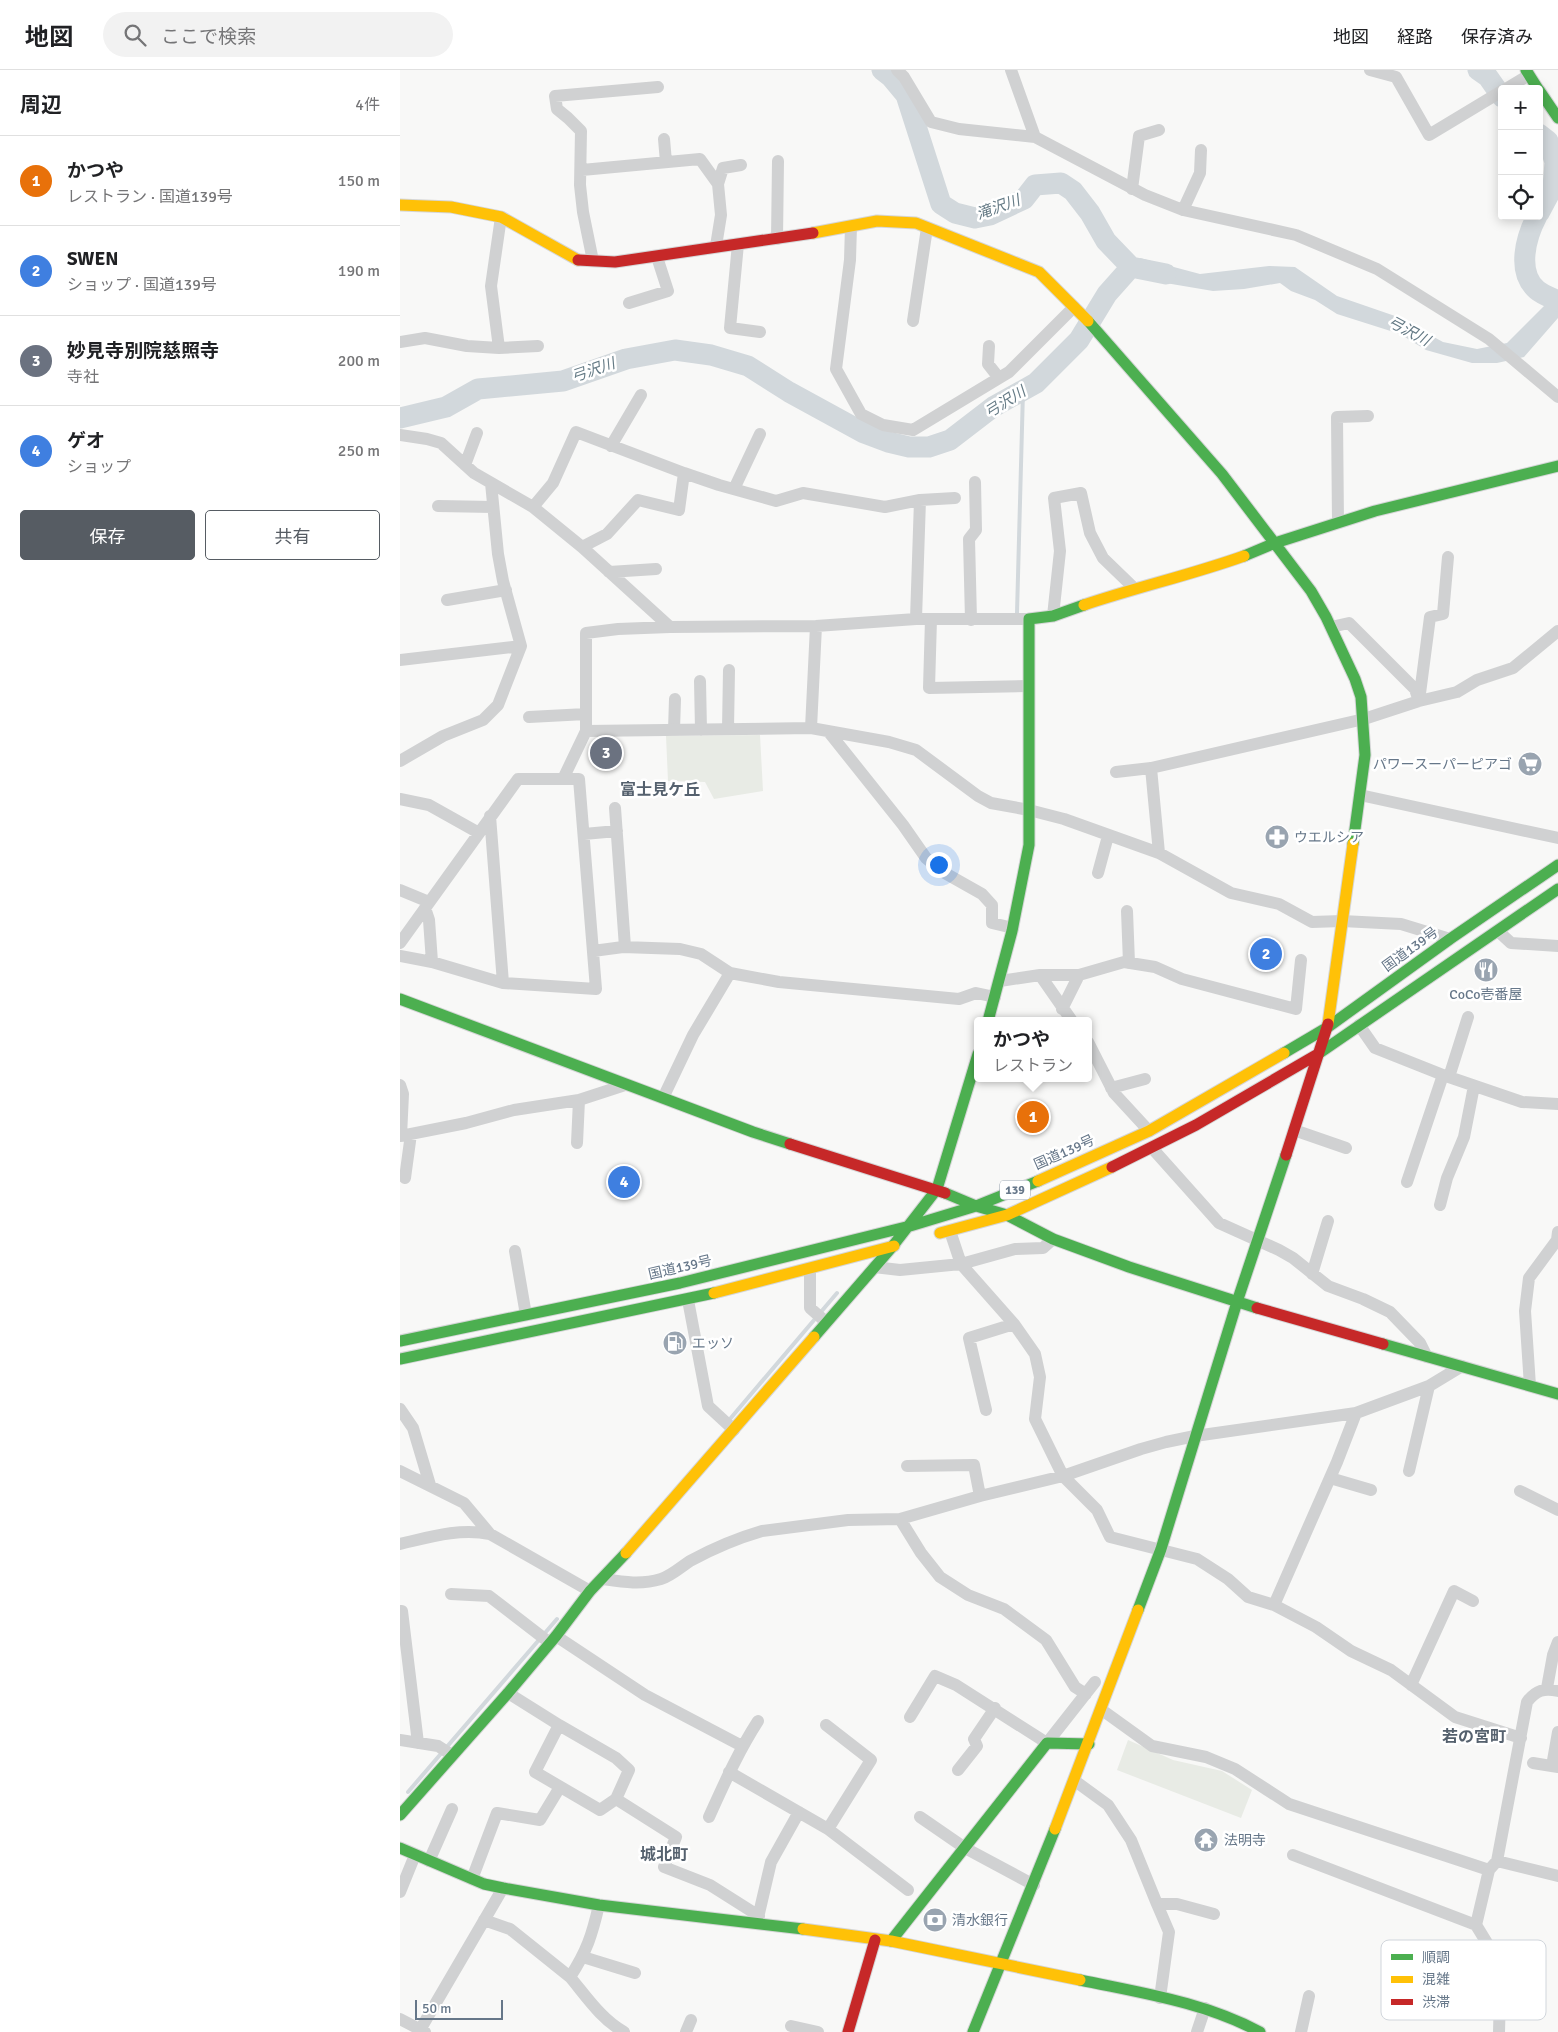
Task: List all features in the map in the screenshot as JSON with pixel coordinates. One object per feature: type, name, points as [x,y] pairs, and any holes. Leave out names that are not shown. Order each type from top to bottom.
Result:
[{"type":"main road","points":[[1528,72],[1536,85]]},
{"type":"main road","points":[[1543,96],[1558,118]]},
{"type":"main road","points":[[400,205],[451,207],[501,217],[577,260],[616,262],[716,246],[777,239],[877,222],[891,222],[916,223],[1039,272],[1100,334],[1222,474],[1275,543],[1311,591],[1331,627],[1355,679],[1361,697],[1365,755],[1328,1027],[1237,1302],[1161,1549],[1075,1781],[1003,1963],[973,2032]]},
{"type":"main road","points":[[989,1017],[1000,981],[1028,860],[1031,826],[1029,810],[1029,619],[1053,616],[1134,588],[1200,572],[1275,543],[1338,522],[1558,466]]},
{"type":"main road","name":"国道139号","points":[[400,1341],[680,1283],[910,1226],[976,1206],[1058,1173],[1149,1131],[1328,1027],[1450,939],[1558,865]]},
{"type":"main road","name":"139","points":[[930,1236],[1007,1215],[1152,1148],[1196,1125],[1318,1054],[1558,889]]},
{"type":"main road","points":[[400,999],[753,1132],[899,1180],[937,1189],[976,1206],[1007,1215],[1053,1239],[1128,1267],[1237,1302],[1558,1394]]},
{"type":"main road","points":[[400,1815],[447,1752],[508,1692],[547,1638],[586,1589],[603,1579],[821,1318],[874,1268],[910,1226],[937,1189],[974,1067]]},
{"type":"main road","points":[[400,1359],[688,1300],[810,1270],[911,1241]]},
{"type":"main road","points":[[891,1941],[1047,1744],[1089,1744]]},
{"type":"main road","points":[[400,1848],[484,1884],[599,1905],[758,1919],[875,1940],[891,1941],[1003,1963],[1205,2008],[1260,2032]]},
{"type":"main road","points":[[848,2032],[875,1940]]},
{"type":"street","points":[[897,70],[904,77],[931,122],[959,129],[1034,137],[1132,189],[1183,210],[1296,235],[1377,269],[1489,339],[1558,397]]},
{"type":"street","points":[[1011,70],[1034,137]]},
{"type":"street","points":[[1370,70],[1396,77],[1429,135],[1498,93]]},
{"type":"street","points":[[1510,85],[1528,72]]},
{"type":"street","points":[[593,261],[583,212],[580,185],[582,170],[581,131],[557,109],[555,96],[658,87]]},
{"type":"street","points":[[1132,189],[1139,136],[1159,130]]},
{"type":"street","points":[[664,139],[666,162]]},
{"type":"street","points":[[1183,210],[1200,173],[1202,150]]},
{"type":"street","points":[[582,170],[700,159],[718,184]]},
{"type":"street","points":[[777,239],[778,162]]},
{"type":"street","points":[[716,246],[721,215],[718,184],[723,168],[741,165]]},
{"type":"street","points":[[498,348],[491,286],[501,217]]},
{"type":"street","points":[[851,226],[850,260],[836,369],[861,414],[884,425],[913,430],[1009,372],[1076,310]]},
{"type":"street","points":[[913,322],[927,228]]},
{"type":"street","points":[[738,244],[730,328],[760,332]]},
{"type":"street","points":[[629,303],[668,291],[656,257]]},
{"type":"street","points":[[400,342],[425,338],[467,346],[498,348],[538,346]]},
{"type":"street","points":[[989,346],[988,364],[999,378]]},
{"type":"street","points":[[611,446],[641,395]]},
{"type":"street","points":[[1338,522],[1337,417],[1368,416]]},
{"type":"street","points":[[532,507],[553,483],[576,432],[684,473],[776,501],[802,493],[885,507],[920,500],[956,498]]},
{"type":"street","points":[[465,465],[477,433]]},
{"type":"street","points":[[734,489],[760,434]]},
{"type":"street","points":[[400,436],[427,439],[440,443],[474,474],[532,507],[582,547],[670,627]]},
{"type":"street","points":[[582,547],[607,534],[638,500],[679,510],[684,473]]},
{"type":"street","points":[[971,620],[969,539],[976,530],[975,482]]},
{"type":"street","points":[[400,761],[443,736],[483,720],[498,705],[521,646],[498,554],[491,483]]},
{"type":"street","points":[[1053,616],[1060,551],[1054,498],[1081,493],[1090,532],[1103,558],[1134,588]]},
{"type":"street","points":[[916,619],[920,500]]},
{"type":"street","points":[[438,506],[494,507]]},
{"type":"street","points":[[1420,701],[1430,617],[1443,614],[1448,556]]},
{"type":"street","points":[[610,572],[656,569]]},
{"type":"street","points":[[447,600],[506,590]]},
{"type":"street","points":[[563,779],[586,731],[586,633],[618,629],[670,627],[816,626],[916,619],[1029,619]]},
{"type":"street","points":[[931,619],[929,688],[1028,686]]},
{"type":"street","points":[[1331,627],[1349,623],[1415,689],[1420,701]]},
{"type":"street","points":[[811,728],[816,626]]},
{"type":"street","points":[[1116,772],[1151,768],[1364,719],[1420,701],[1457,692],[1477,680],[1513,668],[1558,631]]},
{"type":"street","points":[[400,660],[521,646]]},
{"type":"street","points":[[728,670],[728,729]]},
{"type":"street","points":[[700,681],[700,730]]},
{"type":"street","points":[[674,730],[675,699]]},
{"type":"street","points":[[529,716],[586,714]]},
{"type":"street","points":[[586,731],[811,728],[880,740],[916,750],[978,796],[991,803],[1064,819],[1159,853],[1231,893],[1279,904],[1312,922],[1342,921],[1401,924],[1450,939]]},
{"type":"street","points":[[828,731],[903,825],[926,858],[943,872],[982,894],[992,905],[992,923],[1013,928]]},
{"type":"street","points":[[1151,768],[1159,853]]},
{"type":"street","points":[[400,943],[518,779],[580,779],[596,989],[503,983],[432,962],[400,956]]},
{"type":"street","points":[[1360,795],[1558,838]]},
{"type":"street","points":[[400,799],[429,805],[479,833]]},
{"type":"street","points":[[615,808],[625,947]]},
{"type":"street","points":[[490,816],[503,983]]},
{"type":"street","points":[[584,834],[617,831]]},
{"type":"street","points":[[1098,873],[1108,836]]},
{"type":"street","points":[[400,890],[427,905]]},
{"type":"street","points":[[427,905],[432,962]]},
{"type":"street","points":[[1127,911],[1129,963]]},
{"type":"street","points":[[1498,931],[1511,943],[1558,946]]},
{"type":"street","points":[[593,951],[625,947],[680,949],[701,954],[730,973],[779,982],[959,999],[976,993],[995,997]]},
{"type":"street","points":[[1000,981],[1040,975],[1079,975],[1124,962],[1155,967],[1182,979],[1296,1009],[1301,960]]},
{"type":"street","points":[[663,1098],[692,1035],[730,973]]},
{"type":"street","points":[[1040,975],[1069,1017]]},
{"type":"street","points":[[1062,1009],[1079,975]]},
{"type":"street","points":[[1407,1182],[1468,1017]]},
{"type":"street","points":[[1359,1025],[1375,1048],[1446,1076],[1522,1102],[1558,1104]]},
{"type":"street","points":[[1092,1050],[1114,1093],[1149,1131]]},
{"type":"street","points":[[1092,1070],[1102,1071]]},
{"type":"street","points":[[1111,1088],[1145,1079]]},
{"type":"street","points":[[400,1085],[403,1094],[405,1178]]},
{"type":"street","points":[[404,1135],[514,1110],[579,1100],[625,1085]]},
{"type":"street","points":[[1440,1205],[1447,1178],[1464,1137],[1474,1086]]},
{"type":"street","points":[[577,1143],[579,1100]]},
{"type":"street","points":[[1294,1130],[1346,1148]]},
{"type":"street","points":[[1152,1148],[1219,1223],[1293,1258],[1328,1286],[1363,1299],[1390,1312],[1420,1343],[1427,1357]]},
{"type":"street","points":[[1312,1274],[1328,1220]]},
{"type":"street","points":[[950,1231],[961,1264],[1014,1324],[1034,1354],[1040,1377],[1035,1419],[1063,1476],[1097,1510],[1110,1537],[1197,1559],[1228,1580],[1248,1597],[1274,1605],[1316,1627],[1351,1650],[1391,1670],[1456,1716],[1521,1738]]},
{"type":"street","points":[[1530,1386],[1525,1311],[1529,1278],[1557,1240],[1558,1232]]},
{"type":"street","points":[[874,1268],[900,1270],[961,1264],[1015,1249],[1043,1248],[1053,1239]]},
{"type":"street","points":[[515,1251],[526,1315]]},
{"type":"street","points":[[810,1270],[810,1308],[821,1318]]},
{"type":"street","points":[[688,1300],[708,1406],[729,1426]]},
{"type":"street","points":[[986,1410],[968,1338],[1014,1324]]},
{"type":"street","points":[[603,1579],[627,1583],[642,1583],[662,1579],[691,1561],[762,1531],[848,1520],[900,1519],[980,1496],[1063,1476],[1141,1449],[1195,1436],[1356,1413],[1429,1386],[1462,1366]]},
{"type":"street","points":[[1409,1471],[1429,1386]]},
{"type":"street","points":[[400,1409],[413,1428],[430,1485]]},
{"type":"street","points":[[1274,1605],[1330,1478],[1356,1413]]},
{"type":"street","points":[[907,1466],[974,1465],[980,1496]]},
{"type":"street","points":[[400,1471],[464,1504],[490,1534],[586,1589]]},
{"type":"street","points":[[1330,1478],[1371,1490]]},
{"type":"street","points":[[1520,1491],[1558,1510]]},
{"type":"street","points":[[900,1519],[921,1554],[940,1577],[968,1596],[1004,1608],[1046,1640],[1075,1687],[1086,1694]]},
{"type":"street","points":[[400,1544],[452,1532],[472,1531],[490,1534]]},
{"type":"street","points":[[1411,1685],[1454,1591],[1473,1601]]},
{"type":"street","points":[[451,1594],[489,1596],[547,1638],[645,1695],[742,1746]]},
{"type":"street","points":[[400,1611],[402,1611],[418,1744]]},
{"type":"street","points":[[1476,1925],[1493,1866],[1527,1702],[1534,1692],[1552,1690],[1553,1655],[1558,1642]]},
{"type":"street","points":[[910,1717],[935,1676],[956,1685],[995,1708],[1047,1744],[1095,1682]]},
{"type":"street","points":[[508,1692],[559,1725],[616,1758],[629,1770],[616,1799],[600,1810],[536,1772],[559,1725]]},
{"type":"street","points":[[958,1770],[976,1746],[974,1739],[995,1708]]},
{"type":"street","points":[[1102,1710],[1152,1746],[1206,1757],[1235,1769],[1289,1804],[1493,1866],[1558,1876]]},
{"type":"street","points":[[709,1817],[742,1746],[758,1722]]},
{"type":"street","points":[[826,1725],[871,1760],[828,1829]]},
{"type":"street","points":[[1533,1763],[1555,1767],[1558,1732]]},
{"type":"street","points":[[400,1740],[447,1752]]},
{"type":"street","points":[[729,1772],[828,1829],[908,1890]]},
{"type":"street","points":[[1075,1781],[1108,1805],[1131,1840],[1169,1932],[1160,1998]]},
{"type":"street","points":[[472,1879],[497,1813],[540,1820],[560,1787]]},
{"type":"street","points":[[616,1799],[676,1837],[664,1867],[710,1884],[758,1919],[771,1862],[799,1812]]},
{"type":"street","points":[[429,1861],[452,1809]]},
{"type":"street","points":[[920,1817],[965,1848],[1034,1885]]},
{"type":"street","points":[[400,1892],[415,1855]]},
{"type":"street","points":[[1293,1855],[1476,1925],[1485,1940]]},
{"type":"street","points":[[400,2019],[423,2031],[503,1888]]},
{"type":"street","points":[[1157,1904],[1177,1904],[1214,1914]]},
{"type":"street","points":[[570,1977],[592,1938],[599,1905]]},
{"type":"street","points":[[484,1920],[510,1929],[570,1977],[599,2012],[624,2032]]},
{"type":"street","points":[[583,1956],[635,1973]]},
{"type":"street","points":[[1301,2032],[1309,1996]]},
{"type":"street","points":[[1197,2032],[1205,2008]]},
{"type":"street","points":[[791,2026],[818,2032]]},
{"type":"shaded area","points":[[760,735],[763,791],[714,799],[705,782],[668,781],[666,736]]},
{"type":"shaded area","points":[[1128,1740],[1173,1760],[1222,1771],[1252,1790],[1241,1818],[1117,1770]]},
{"type":"water","points":[[1140,258],[1200,274],[1269,266],[1295,267],[1337,296],[1395,316],[1443,342],[1477,349],[1507,343],[1558,292],[1558,318],[1524,357],[1497,363],[1472,363],[1426,350],[1400,334],[1337,314],[1315,300],[1291,291],[1280,283],[1244,289],[1213,291],[1136,278]]},
{"type":"waterway","name":"滝沢川","points":[[882,70],[891,77],[906,95],[941,204],[955,213],[975,218],[990,215],[1024,199],[1035,185],[1061,183],[1073,191],[1090,213],[1106,241],[1131,267]]},
{"type":"waterway","points":[[1478,70],[1488,77],[1498,91]]},
{"type":"waterway","points":[[1543,137],[1548,141],[1555,162],[1553,187],[1543,206]]},
{"type":"waterway","points":[[1535,220],[1529,234],[1525,254],[1527,274],[1537,290],[1558,301]]},
{"type":"waterway","name":"弓沢川","points":[[400,418],[446,407],[478,389],[563,381],[626,359],[675,350],[711,355],[748,366],[789,392],[864,433],[909,447],[929,447],[950,440],[993,407],[1036,383],[1079,340],[1107,294],[1131,267],[1166,274]]},
{"type":"waterway","points":[[1017,613],[1023,391]]},
{"type":"waterway","points":[[730,1419],[837,1293]]},
{"type":"waterway","points":[[408,1792],[557,1619]]},
{"type":"traffic: fast","points":[[1526,70],[1535,85]]},
{"type":"traffic: fast","points":[[1543,96],[1558,118]]},
{"type":"traffic: fast","points":[[1088,321],[1222,474],[1311,591],[1326,617],[1355,679],[1361,697],[1365,755],[1353,844]]},
{"type":"traffic: fast","points":[[1244,556],[1275,543],[1375,511],[1558,466]]},
{"type":"traffic: fast","points":[[989,1017],[1012,931],[1029,845],[1029,619],[1053,616],[1084,605]]},
{"type":"traffic: fast","points":[[1284,1053],[1328,1027],[1450,939],[1558,865]]},
{"type":"traffic: fast","points":[[1318,1054],[1558,889]]},
{"type":"traffic: fast","points":[[400,999],[753,1132],[790,1144]]},
{"type":"traffic: fast","points":[[814,1337],[892,1247],[937,1189],[974,1067]]},
{"type":"traffic: fast","points":[[1138,1610],[1161,1549],[1237,1302],[1286,1155]]},
{"type":"traffic: fast","points":[[400,1341],[680,1283],[910,1226],[976,1206],[1038,1181]]},
{"type":"traffic: fast","points":[[945,1193],[976,1206],[1007,1215],[1053,1239],[1129,1267],[1257,1308]]},
{"type":"traffic: fast","points":[[400,1359],[714,1293]]},
{"type":"traffic: fast","points":[[1383,1344],[1558,1394]]},
{"type":"traffic: fast","points":[[400,1815],[508,1693],[556,1636],[590,1591],[626,1553]]},
{"type":"traffic: fast","points":[[891,1941],[1047,1743],[1089,1744]]},
{"type":"traffic: fast","points":[[973,2032],[1055,1829]]},
{"type":"traffic: fast","points":[[400,1848],[484,1884],[503,1888],[599,1905],[803,1929]]},
{"type":"traffic: fast","points":[[1080,1980],[1149,1994],[1195,2006],[1217,2013],[1260,2032]]},
{"type":"traffic: slow","points":[[400,205],[451,207],[501,217],[578,260]]},
{"type":"traffic: slow","points":[[813,233],[877,221],[916,223],[1039,272],[1088,321]]},
{"type":"traffic: slow","points":[[1084,605],[1244,556]]},
{"type":"traffic: slow","points":[[1328,1024],[1353,844]]},
{"type":"traffic: slow","points":[[1038,1181],[1149,1131],[1284,1053]]},
{"type":"traffic: slow","points":[[940,1233],[1007,1215],[1112,1167]]},
{"type":"traffic: slow","points":[[714,1293],[894,1246]]},
{"type":"traffic: slow","points":[[626,1553],[814,1337]]},
{"type":"traffic: slow","points":[[1055,1829],[1138,1610]]},
{"type":"traffic: slow","points":[[803,1929],[891,1941],[1080,1980]]},
{"type":"traffic: jam","points":[[578,260],[615,262],[813,233]]},
{"type":"traffic: jam","points":[[1286,1155],[1328,1024]]},
{"type":"traffic: jam","points":[[1112,1167],[1196,1125],[1318,1054]]},
{"type":"traffic: jam","points":[[790,1144],[945,1193]]},
{"type":"traffic: jam","points":[[1257,1308],[1383,1344]]},
{"type":"traffic: jam","points":[[848,2032],[875,1940]]},
{"type":"place","name":"妙見寺別院慈照寺","points":[[606,753]]},
{"type":"place","name":"パワースーパーピアゴ","points":[[1530,764]]},
{"type":"place","name":"ウエルシア","points":[[1277,837]]},
{"type":"place","name":"SWEN","points":[[1266,954]]},
{"type":"place","name":"CoCo壱番屋","points":[[1486,970]]},
{"type":"place","name":"かつや","points":[[1033,1117]]},
{"type":"place","name":"ゲオ","points":[[624,1182]]},
{"type":"place","name":"エッソ","points":[[675,1343]]},
{"type":"place","name":"法明寺","points":[[1206,1840]]},
{"type":"place","name":"清水銀行","points":[[935,1920]]},
{"type":"district","name":"富士見ケ丘","points":[[660,789]]},
{"type":"district","name":"若の宮町","points":[[1474,1736]]},
{"type":"district","name":"城北町","points":[[664,1854]]}]
